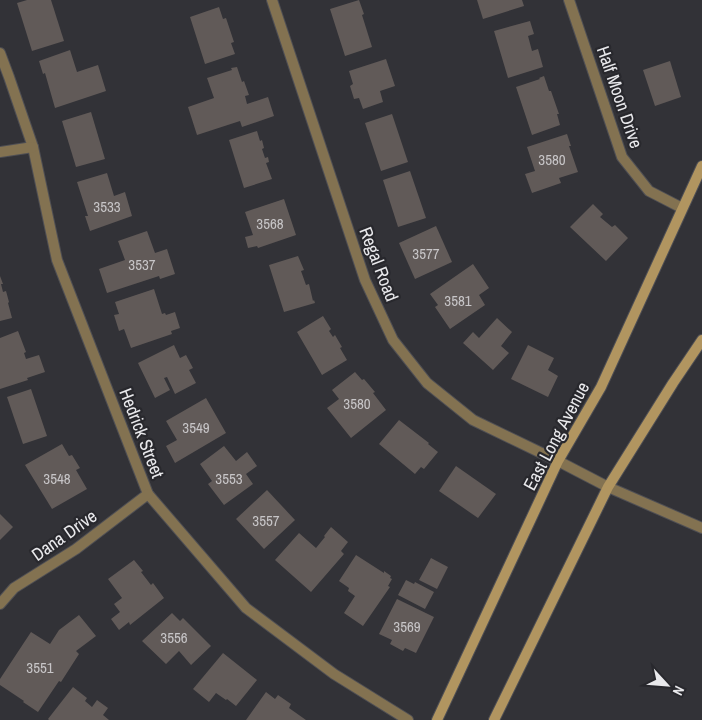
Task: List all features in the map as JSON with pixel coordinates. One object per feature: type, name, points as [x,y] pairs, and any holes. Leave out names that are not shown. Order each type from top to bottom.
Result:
[{"type":"main road","name":"East Long Avenue","points":[[437,720],[558,461],[601,387],[702,166]]},
{"type":"main road","points":[[494,720],[608,487],[702,340]]},
{"type":"street","name":"Regal Road","points":[[272,0],[365,280],[393,340],[427,383],[473,420],[608,487],[702,528]]},
{"type":"street","name":"Half Moon Drive","points":[[569,0],[622,157],[649,191],[682,208]]},
{"type":"street","name":"Hedrick Street","points":[[0,53],[33,147],[57,260],[148,494],[246,608],[334,674],[408,720]]},
{"type":"street","points":[[0,152],[33,147]]},
{"type":"street","name":"Dana Drive","points":[[0,604],[14,588],[76,549],[148,494]]},
{"type":"building","points":[[27,0],[51,0],[64,41],[32,51],[17,3]]},
{"type":"building","points":[[359,0],[372,47],[345,56],[330,9]]},
{"type":"building","points":[[477,0],[522,0],[524,6],[483,19]]},
{"type":"building","points":[[219,7],[223,19],[226,18],[234,42],[231,43],[235,54],[205,64],[190,17]]},
{"type":"building","points":[[530,21],[534,34],[528,36],[532,51],[538,49],[543,67],[508,78],[494,31]]},
{"type":"building","points":[[70,50],[77,72],[98,65],[106,91],[55,108],[45,73],[43,74],[39,61]]},
{"type":"building","points":[[386,59],[395,86],[380,91],[383,102],[363,109],[359,98],[354,99],[350,86],[353,84],[349,71]]},
{"type":"building","points":[[670,61],[681,97],[655,106],[643,70]]},
{"type":"building","points":[[237,67],[249,95],[245,96],[247,104],[268,97],[274,116],[242,127],[240,121],[197,135],[188,107],[214,98],[207,78]]},
{"type":"building","points":[[544,76],[559,114],[557,114],[560,125],[532,135],[516,87]]},
{"type":"building","points":[[91,112],[105,159],[76,167],[62,121]]},
{"type":"building","points":[[392,114],[408,162],[381,171],[365,123]]},
{"type":"building","points":[[257,131],[260,141],[262,140],[265,158],[268,157],[269,162],[266,163],[272,179],[244,188],[229,140]]},
{"type":"building","points":[[567,134],[578,172],[559,178],[561,183],[532,193],[525,174],[535,171],[527,147]]},
{"type":"building","points":[[410,171],[426,218],[398,227],[383,180]]},
{"type":"building","points":[[107,173],[114,196],[125,192],[132,216],[90,231],[85,216],[88,216],[77,182]]},
{"type":"building","points":[[284,199],[296,235],[258,248],[257,246],[248,248],[245,237],[253,235],[245,212]]},
{"type":"building","points":[[593,204],[603,214],[600,217],[612,227],[615,225],[628,238],[606,261],[570,227]]},
{"type":"building","points":[[436,226],[452,262],[415,279],[399,243]]},
{"type":"building","points":[[147,231],[155,253],[167,249],[175,274],[160,279],[159,276],[107,293],[99,269],[125,260],[118,241]]},
{"type":"building","points":[[298,256],[304,270],[301,271],[306,285],[309,284],[315,303],[284,312],[269,265]]},
{"type":"building","points":[[473,264],[489,288],[479,295],[485,305],[450,329],[435,307],[438,305],[430,294]]},
{"type":"building","points":[[0,276],[3,292],[6,291],[12,318],[0,321]]},
{"type":"building","points":[[154,289],[162,314],[165,313],[166,315],[175,312],[180,328],[171,331],[172,334],[131,348],[124,329],[119,331],[114,315],[119,314],[115,302]]},
{"type":"building","points":[[323,316],[331,329],[329,331],[333,337],[335,335],[347,360],[322,375],[297,332]]},
{"type":"building","points":[[497,318],[512,332],[501,346],[509,353],[493,370],[463,343],[473,332],[479,338]]},
{"type":"building","points":[[18,331],[26,352],[24,353],[26,359],[39,355],[45,372],[0,389],[0,338]]},
{"type":"building","points":[[174,345],[180,358],[186,355],[193,368],[189,370],[196,383],[175,394],[167,377],[164,378],[170,390],[155,398],[138,363]]},
{"type":"building","points":[[528,345],[554,358],[548,370],[558,376],[548,397],[511,379]]},
{"type":"building","points":[[355,372],[375,392],[373,393],[386,410],[351,438],[327,408],[339,399],[332,390]]},
{"type":"building","points":[[31,389],[47,436],[23,444],[7,397]]},
{"type":"building","points":[[206,398],[226,433],[175,463],[166,446],[177,440],[166,421]]},
{"type":"building","points":[[399,420],[438,452],[424,469],[421,467],[415,474],[379,444]]},
{"type":"building","points":[[62,444],[69,456],[72,455],[80,468],[76,470],[87,489],[52,509],[25,465]]},
{"type":"building","points":[[224,446],[236,461],[247,452],[257,466],[246,474],[253,484],[224,505],[208,484],[212,481],[200,464]]},
{"type":"building","points":[[456,466],[496,494],[478,518],[439,491]]},
{"type":"building","points":[[267,490],[295,520],[264,549],[236,519]]},
{"type":"building","points":[[0,514],[13,527],[0,540]]},
{"type":"building","points":[[331,527],[348,542],[341,551],[344,554],[311,592],[275,560],[299,533],[316,548]]},
{"type":"building","points":[[356,555],[384,573],[384,571],[392,579],[388,586],[390,587],[363,626],[344,613],[355,596],[348,591],[349,588],[339,581]]},
{"type":"building","points":[[431,558],[448,567],[437,589],[419,580]]},
{"type":"building","points":[[134,560],[151,585],[153,583],[164,598],[130,625],[129,622],[119,630],[111,619],[120,612],[114,604],[122,598],[108,579]]},
{"type":"building","points":[[406,580],[414,584],[415,582],[434,592],[425,609],[398,595]]},
{"type":"building","points":[[397,599],[434,617],[416,653],[405,648],[403,651],[390,644],[392,640],[379,634]]},
{"type":"building","points":[[172,613],[180,621],[183,618],[211,646],[191,665],[179,651],[166,664],[142,641]]},
{"type":"building","points":[[79,615],[96,636],[76,651],[79,654],[38,712],[0,685],[0,679],[31,632],[50,644],[59,630]]},
{"type":"building","points":[[223,653],[257,680],[236,706],[216,693],[209,702],[193,689]]},
{"type":"building","points":[[73,687],[87,698],[85,701],[92,707],[97,700],[108,708],[103,715],[109,720],[49,720]]},
{"type":"building","points":[[266,692],[275,699],[278,695],[291,704],[289,708],[306,720],[246,720]]}]
